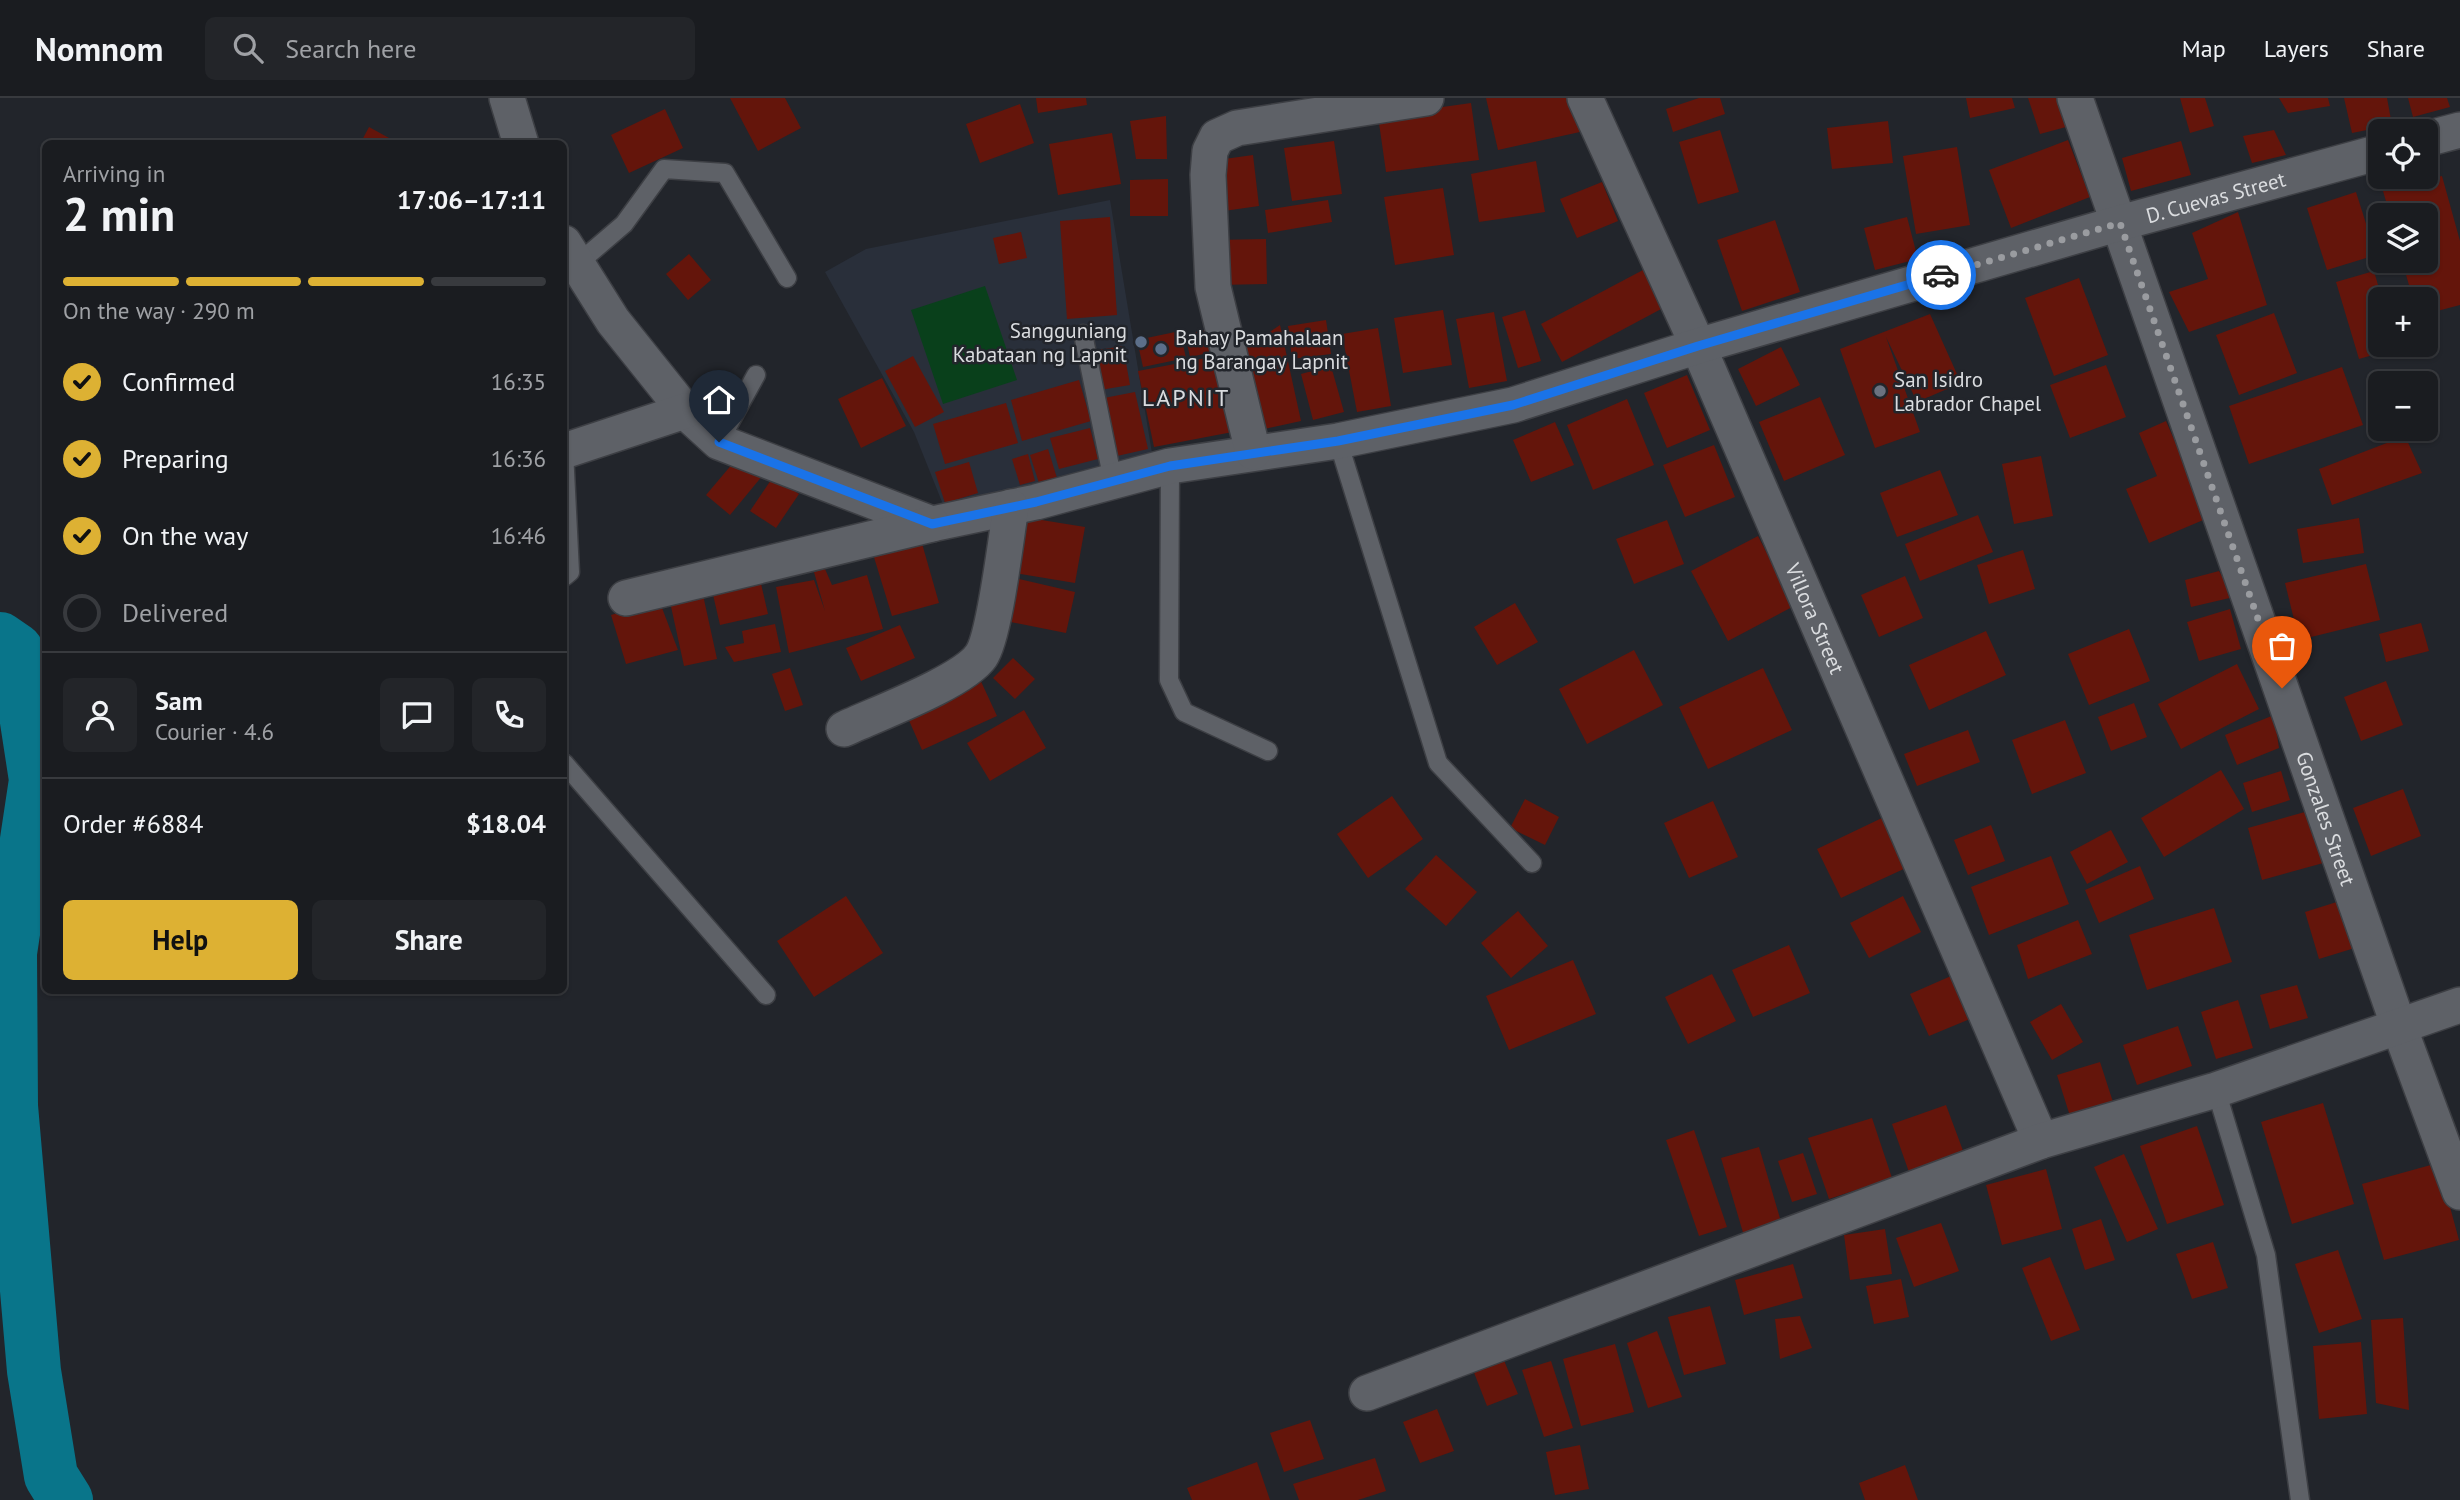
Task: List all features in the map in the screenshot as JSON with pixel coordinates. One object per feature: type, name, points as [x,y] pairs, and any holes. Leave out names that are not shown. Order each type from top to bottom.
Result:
[{"type":"street","points":[[507,98],[519,140]]},
{"type":"street","points":[[1253,452],[1213,287],[1208,175],[1210,151],[1217,137],[1236,113],[1426,98]]},
{"type":"street","name":"Villora Street","points":[[1585,98],[1698,346],[2041,1141]]},
{"type":"street","name":"Gonzales Street","points":[[2075,98],[2398,1024],[2460,1192]]},
{"type":"street","points":[[2438,136],[2460,130]]},
{"type":"street","name":"D. Cuevas Street","points":[[626,598],[1010,507],[1170,466],[1338,441],[1513,405],[1698,346],[2120,223],[2368,155]]},
{"type":"street","points":[[569,254],[613,321],[685,411],[719,442],[932,524]]},
{"type":"street","points":[[567,450],[685,411]]},
{"type":"street","points":[[844,729],[958,676],[982,655],[992,618],[1010,507]]},
{"type":"street","points":[[1367,1392],[2041,1141],[2216,1090],[2460,1004]]},
{"type":"lane","points":[[569,254],[624,224],[664,169],[725,173],[788,278]]},
{"type":"lane","points":[[1083,334],[1113,481]]},
{"type":"lane","points":[[719,442],[756,375]]},
{"type":"lane","points":[[1338,441],[1438,764],[1532,863]]},
{"type":"lane","points":[[1170,466],[1169,680],[1184,712],[1268,751]]},
{"type":"lane","points":[[567,512],[570,572],[567,574]]},
{"type":"lane","points":[[567,766],[766,995]]},
{"type":"lane","points":[[2216,1090],[2266,1255],[2300,1500]]},
{"type":"shaded area","points":[[1110,200],[1153,459],[944,507],[914,432],[825,272],[866,249]]},
{"type":"green space","points":[[985,286],[1017,380],[943,404],[911,310]]},
{"type":"building","points":[[730,98],[785,98],[801,128],[758,151]]},
{"type":"building","points":[[1036,98],[1086,98],[1087,105],[1038,113]]},
{"type":"building","points":[[1486,98],[1572,98],[1580,132],[1498,150]]},
{"type":"building","points":[[1699,98],[1720,98],[1725,114],[1673,132],[1666,109]]},
{"type":"building","points":[[1966,98],[2012,98],[2015,108],[1970,118]]},
{"type":"building","points":[[2028,98],[2057,98],[2066,127],[2040,134]]},
{"type":"building","points":[[2180,98],[2205,98],[2214,126],[2190,133]]},
{"type":"building","points":[[2279,98],[2328,98],[2330,106],[2288,113]]},
{"type":"building","points":[[2344,98],[2387,98],[2391,119],[2368,119],[2368,130],[2352,133]]},
{"type":"building","points":[[2408,98],[2447,98],[2450,107],[2413,117]]},
{"type":"building","points":[[1471,103],[1479,160],[1386,172],[1378,116]]},
{"type":"building","points":[[1020,104],[1034,143],[980,163],[966,124]]},
{"type":"building","points":[[665,109],[683,148],[629,173],[611,135]]},
{"type":"building","points":[[1166,116],[1167,159],[1136,159],[1130,121]]},
{"type":"building","points":[[1888,121],[1893,163],[1832,169],[1827,128]]},
{"type":"building","points":[[369,127],[393,140],[362,140]]},
{"type":"building","points":[[1720,130],[1739,192],[1698,204],[1679,142]]},
{"type":"building","points":[[2274,130],[2286,155],[2252,163],[2243,136]]},
{"type":"building","points":[[1112,133],[1121,184],[1058,195],[1049,144]]},
{"type":"building","points":[[2068,140],[2090,197],[2011,228],[1989,170]]},
{"type":"building","points":[[1334,141],[1342,194],[1292,201],[1284,148]]},
{"type":"building","points":[[2181,141],[2191,175],[2131,191],[2122,158]]},
{"type":"building","points":[[1957,147],[1970,225],[1916,234],[1903,156]]},
{"type":"building","points":[[1253,155],[1259,206],[1224,211],[1217,160]]},
{"type":"building","points":[[1536,161],[1545,212],[1479,222],[1471,174]]},
{"type":"building","points":[[2442,176],[2460,241],[2460,305],[2438,311],[2438,287],[2410,287],[2405,273],[2438,273],[2438,203],[2386,203],[2383,191],[2438,189],[2438,177]]},
{"type":"building","points":[[1168,179],[1168,216],[1130,216],[1130,180]]},
{"type":"building","points":[[1602,182],[1618,221],[1577,238],[1560,199]]},
{"type":"building","points":[[1443,188],[1454,255],[1395,265],[1384,197]]},
{"type":"building","points":[[2356,192],[2368,230],[2368,257],[2327,270],[2307,208]]},
{"type":"building","points":[[1328,200],[1332,222],[1268,233],[1265,210]]},
{"type":"building","points":[[2238,212],[2267,305],[2189,332],[2169,292],[2208,279],[2192,233]]},
{"type":"building","points":[[1110,217],[1117,315],[1067,319],[1060,221]]},
{"type":"building","points":[[1907,217],[1918,259],[1875,270],[1864,228]]},
{"type":"building","points":[[1775,220],[1800,292],[1742,311],[1717,240]]},
{"type":"building","points":[[1021,232],[1027,258],[999,264],[993,238]]},
{"type":"building","points":[[1266,239],[1267,284],[1217,285],[1216,240]]},
{"type":"building","points":[[689,254],[711,280],[688,300],[666,274]]},
{"type":"building","points":[[1643,270],[1663,308],[1562,362],[1541,324]]},
{"type":"building","points":[[2375,273],[2379,287],[2368,287],[2368,356],[2359,359],[2336,282]]},
{"type":"building","points":[[2079,278],[2108,355],[2054,376],[2025,298]]},
{"type":"building","points":[[1443,310],[1452,365],[1403,373],[1394,318]]},
{"type":"building","points":[[1525,310],[1541,361],[1518,368],[1502,317]]},
{"type":"building","points":[[1494,312],[1507,381],[1469,388],[1456,319]]},
{"type":"building","points":[[2274,313],[2297,373],[2239,395],[2216,335]]},
{"type":"building","points":[[1930,314],[1961,383],[1917,402],[1886,337],[1920,432],[1875,448],[1840,349]]},
{"type":"building","points":[[1326,320],[1331,354],[1292,359],[1288,326]]},
{"type":"building","points":[[1280,325],[1301,421],[1260,430],[1243,350]]},
{"type":"building","points":[[1378,328],[1391,406],[1357,412],[1342,334]]},
{"type":"building","points":[[1212,329],[1217,351],[1190,357],[1185,334]]},
{"type":"building","name":"Bahay Pamahalaan ng Barangay Lapnit","points":[[1180,331],[1186,358],[1143,367],[1137,340]]},
{"type":"building","points":[[1123,346],[1130,385],[1100,390],[1092,351]]},
{"type":"building","points":[[1781,347],[1800,385],[1756,406],[1738,369]]},
{"type":"building","points":[[1227,354],[1243,430],[1154,447],[1138,371]]},
{"type":"building","points":[[913,356],[944,412],[915,427],[885,371]]},
{"type":"building","points":[[2106,365],[2126,417],[2070,438],[2050,385]]},
{"type":"building","points":[[1331,366],[1344,412],[1313,420],[1301,374]]},
{"type":"building","points":[[2342,367],[2363,425],[2249,464],[2229,406]]},
{"type":"building","points":[[1687,375],[1710,430],[1667,448],[1644,393]]},
{"type":"building","points":[[882,378],[906,426],[861,448],[838,399]]},
{"type":"building","points":[[1079,380],[1091,421],[1022,441],[1011,400]]},
{"type":"building","points":[[1135,392],[1148,449],[1117,456],[1104,398]]},
{"type":"building","points":[[1820,397],[1845,455],[1784,481],[1759,422]]},
{"type":"building","points":[[1627,399],[1654,465],[1593,490],[1567,425]]},
{"type":"building","points":[[1006,403],[1018,443],[945,464],[933,424]]},
{"type":"building","points":[[2166,421],[2208,518],[2149,543],[2126,489],[2157,476],[2139,433]]},
{"type":"building","points":[[1555,422],[1574,465],[1531,482],[1513,440]]},
{"type":"building","points":[[1090,428],[1098,459],[1059,469],[1050,438]]},
{"type":"building","points":[[2392,441],[2407,441],[2422,473],[2332,505],[2319,469]]},
{"type":"building","points":[[1714,445],[1735,497],[1685,517],[1663,465]]},
{"type":"building","points":[[1048,449],[1057,478],[1039,483],[1030,455]]},
{"type":"building","points":[[1028,454],[1035,481],[1020,485],[1012,459]]},
{"type":"building","points":[[739,456],[763,475],[730,515],[706,495]]},
{"type":"building","points":[[2041,456],[2053,516],[2014,524],[2002,464]]},
{"type":"building","points":[[969,462],[978,493],[945,503],[935,472]]},
{"type":"building","points":[[1940,470],[1958,515],[1897,537],[1880,493]]},
{"type":"building","points":[[773,477],[799,494],[776,528],[750,511]]},
{"type":"building","points":[[1978,515],[1993,552],[1920,581],[1905,544]]},
{"type":"building","points":[[1023,517],[1085,527],[1075,583],[1014,573]]},
{"type":"building","points":[[2359,518],[2364,553],[2303,563],[2297,529]]},
{"type":"building","points":[[1667,520],[1684,564],[1634,584],[1616,539]]},
{"type":"building","points":[[1758,536],[1794,606],[1728,641],[1691,571]]},
{"type":"building","points":[[921,540],[939,603],[892,616],[873,554]]},
{"type":"building","points":[[2023,550],[2035,589],[1989,604],[1977,565]]},
{"type":"building","points":[[2366,564],[2380,620],[2299,640],[2285,583]]},
{"type":"building","points":[[825,569],[832,585],[867,575],[883,629],[789,653],[776,587],[814,580],[825,611],[814,572]]},
{"type":"building","points":[[2219,571],[2234,597],[2191,607],[2185,580]]},
{"type":"building","points":[[759,575],[768,614],[720,625],[711,586]]},
{"type":"building","points":[[1905,576],[1923,618],[1879,637],[1861,595]]},
{"type":"building","points":[[1011,577],[1075,592],[1066,633],[1001,620]]},
{"type":"building","points":[[703,595],[717,659],[684,666],[670,602]]},
{"type":"building","points":[[659,600],[678,650],[626,664],[611,615]]},
{"type":"building","points":[[1515,603],[1538,642],[1497,665],[1474,627]]},
{"type":"building","points":[[2230,609],[2241,649],[2199,661],[2187,622]]},
{"type":"building","points":[[2421,623],[2429,651],[2386,662],[2379,634]]},
{"type":"building","points":[[775,624],[781,652],[734,662],[725,647],[744,643],[742,631]]},
{"type":"building","points":[[900,625],[915,658],[861,681],[846,648]]},
{"type":"building","points":[[2129,629],[2150,681],[2089,705],[2068,654]]},
{"type":"building","points":[[1986,631],[2006,675],[1929,710],[1909,665]]},
{"type":"building","points":[[1634,650],[1663,705],[1587,744],[1559,689]]},
{"type":"building","points":[[1013,658],[1035,679],[1015,699],[993,678]]},
{"type":"building","points":[[2237,664],[2259,709],[2181,749],[2158,704]]},
{"type":"building","points":[[790,668],[803,705],[785,711],[772,674]]},
{"type":"building","points":[[1763,668],[1792,730],[1708,769],[1679,707]]},
{"type":"building","points":[[978,675],[997,716],[922,750],[904,709]]},
{"type":"building","points":[[2386,681],[2403,725],[2361,741],[2344,697]]},
{"type":"building","points":[[2134,703],[2147,737],[2111,751],[2098,717]]},
{"type":"building","points":[[1024,710],[1046,748],[990,781],[967,743]]},
{"type":"building","points":[[2274,715],[2279,748],[2237,765],[2225,735]]},
{"type":"building","points":[[2065,720],[2086,773],[2032,794],[2012,740]]},
{"type":"building","points":[[1968,730],[1980,762],[1917,786],[1904,754]]},
{"type":"building","points":[[2221,770],[2244,809],[2164,857],[2141,818]]},
{"type":"building","points":[[2281,771],[2290,800],[2252,812],[2243,783]]},
{"type":"building","points":[[2403,789],[2421,836],[2371,856],[2353,808]]},
{"type":"building","points":[[1392,796],[1423,839],[1368,878],[1337,834]]},
{"type":"building","points":[[1525,799],[1559,817],[1545,845],[1510,828]]},
{"type":"building","points":[[1713,801],[1738,857],[1689,878],[1664,823]]},
{"type":"building","points":[[2312,810],[2327,862],[2262,880],[2248,828]]},
{"type":"building","points":[[1884,817],[1908,867],[1841,898],[1817,849]]},
{"type":"building","points":[[1991,825],[2005,861],[1968,875],[1954,840]]},
{"type":"building","points":[[2111,830],[2128,862],[2087,884],[2070,852]]},
{"type":"building","points":[[1436,855],[1477,892],[1446,926],[1405,889]]},
{"type":"building","points":[[2051,856],[2069,904],[1989,935],[1971,887]]},
{"type":"building","points":[[2140,866],[2154,899],[2099,923],[2085,890]]},
{"type":"building","points":[[846,896],[883,953],[814,997],[777,941]]},
{"type":"building","points":[[1903,896],[1921,932],[1869,958],[1850,923]]},
{"type":"building","points":[[2343,900],[2358,947],[2319,959],[2305,912]]},
{"type":"building","points":[[2214,908],[2232,962],[2147,990],[2129,935]]},
{"type":"building","points":[[1518,911],[1548,946],[1511,978],[1481,943]]},
{"type":"building","points":[[2078,920],[2092,954],[2028,979],[2017,945]]},
{"type":"building","points":[[1789,945],[1810,993],[1753,1017],[1732,970]]},
{"type":"building","points":[[1573,960],[1596,1014],[1509,1050],[1486,996]]},
{"type":"building","points":[[1712,974],[1736,1021],[1688,1044],[1665,997]]},
{"type":"building","points":[[1951,976],[1970,1019],[1929,1036],[1910,994]]},
{"type":"building","points":[[2297,985],[2308,1018],[2270,1029],[2260,995]]},
{"type":"building","points":[[2238,1000],[2253,1048],[2216,1059],[2201,1012]]},
{"type":"building","points":[[2061,1004],[2083,1042],[2052,1060],[2030,1022]]},
{"type":"building","points":[[2178,1026],[2192,1066],[2137,1085],[2123,1045]]},
{"type":"building","points":[[2100,1062],[2113,1102],[2070,1116],[2057,1075]]},
{"type":"building","points":[[2323,1103],[2354,1204],[2292,1224],[2261,1122]]},
{"type":"building","points":[[1946,1105],[1965,1156],[1910,1175],[1892,1124]]},
{"type":"building","points":[[1872,1118],[1892,1178],[1829,1199],[1808,1138]]},
{"type":"building","points":[[2197,1126],[2224,1205],[2167,1224],[2140,1146]]},
{"type":"building","points":[[1694,1130],[1727,1227],[1699,1236],[1666,1140]]},
{"type":"building","points":[[1759,1147],[1782,1225],[1744,1236],[1721,1158]]},
{"type":"building","points":[[1803,1153],[1817,1194],[1792,1202],[1778,1161]]},
{"type":"building","points":[[2124,1154],[2158,1229],[2127,1242],[2094,1167]]},
{"type":"building","points":[[2438,1163],[2459,1240],[2384,1260],[2362,1184]]},
{"type":"building","points":[[2046,1169],[2062,1229],[2002,1245],[1986,1185]]},
{"type":"building","points":[[2101,1219],[2115,1260],[2085,1270],[2072,1229]]},
{"type":"building","points":[[1941,1223],[1959,1271],[1914,1287],[1896,1238]]},
{"type":"building","points":[[1885,1229],[1892,1274],[1850,1280],[1844,1235]]},
{"type":"building","points":[[2213,1242],[2228,1288],[2192,1299],[2176,1254]]},
{"type":"building","points":[[2338,1250],[2362,1319],[2319,1333],[2295,1264]]},
{"type":"building","points":[[2050,1257],[2080,1330],[2051,1341],[2022,1268]]},
{"type":"building","points":[[1793,1264],[1803,1298],[1744,1315],[1735,1280]]},
{"type":"building","points":[[1901,1279],[1909,1317],[1874,1324],[1866,1286]]},
{"type":"building","points":[[1710,1306],[1726,1364],[1684,1375],[1668,1317]]},
{"type":"building","points":[[1800,1316],[1812,1348],[1780,1359],[1775,1319]]},
{"type":"building","points":[[2403,1318],[2409,1410],[2376,1403],[2371,1320]]},
{"type":"building","points":[[1657,1331],[1682,1397],[1648,1408],[1627,1343]]},
{"type":"building","points":[[2361,1342],[2367,1414],[2319,1419],[2313,1346]]},
{"type":"building","points":[[1615,1344],[1634,1412],[1581,1426],[1563,1359]]},
{"type":"building","points":[[1503,1358],[1518,1394],[1487,1406],[1473,1370]]},
{"type":"building","points":[[1551,1361],[1573,1428],[1544,1437],[1522,1370]]},
{"type":"building","points":[[1437,1409],[1454,1451],[1420,1463],[1403,1422]]},
{"type":"building","points":[[1310,1420],[1324,1459],[1284,1472],[1270,1433]]},
{"type":"building","points":[[1580,1445],[1589,1489],[1555,1495],[1546,1452]]},
{"type":"building","points":[[1375,1458],[1386,1491],[1358,1500],[1299,1500],[1293,1484]]},
{"type":"building","points":[[1257,1462],[1270,1500],[1192,1500],[1187,1488]]},
{"type":"building","points":[[1905,1465],[1918,1500],[1865,1500],[1859,1483]]},
{"type":"waterway","points":[[0,639],[16,650],[36,780],[10,953],[11,1106],[34,1371],[51,1476],[66,1500]]},
{"type":"way so far","points":[[1941,275],[2120,223],[2282,688]]},
{"type":"place","name":"Sangguniang Kabataan ng Lapnit","points":[[1141,342]]},
{"type":"place","name":"Bahay Pamahalaan ng Barangay Lapnit","points":[[1161,349]]},
{"type":"place","name":"San Isidro Labrador Chapel","points":[[1880,391]]},
{"type":"district","name":"LAPNIT","points":[[1186,397]]},
{"type":"route","points":[[719,442],[801,471],[932,524],[1036,502],[1170,466],[1338,441],[1513,405],[1698,346],[1941,275]]}]
